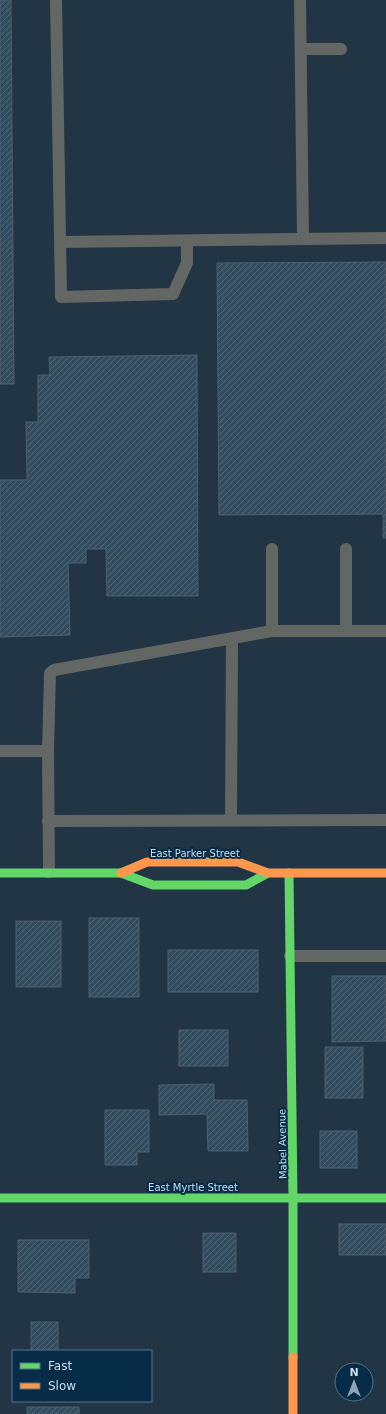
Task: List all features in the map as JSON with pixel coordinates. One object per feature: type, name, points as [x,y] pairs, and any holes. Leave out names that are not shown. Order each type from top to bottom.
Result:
[{"type":"street","name":"East Parker Street","points":[[121,873],[147,862],[238,862],[268,873],[386,873]]},
{"type":"street","name":"East Parker Street","points":[[0,873],[121,873],[153,885],[246,885],[268,873]]},
{"type":"street","name":"Mabel Avenue","points":[[289,873],[293,1198],[293,1414]]},
{"type":"street","name":"East Myrtle Street","points":[[0,1198],[386,1198]]},
{"type":"lane","points":[[56,0],[61,297],[173,294],[187,263],[187,240]]},
{"type":"lane","points":[[300,0],[303,239]]},
{"type":"lane","points":[[300,49],[341,49]]},
{"type":"lane","points":[[61,242],[386,238]]},
{"type":"lane","points":[[272,549],[272,631]]},
{"type":"lane","points":[[346,549],[346,631]]},
{"type":"lane","points":[[48,872],[48,751],[50,673],[54,670],[272,631],[386,631]]},
{"type":"lane","points":[[231,820],[232,639]]},
{"type":"lane","points":[[0,751],[48,751]]},
{"type":"lane","points":[[48,821],[386,820]]},
{"type":"lane","points":[[290,956],[386,956]]},
{"type":"building","points":[[0,0],[11,0],[14,384],[0,384]]},
{"type":"building","points":[[386,262],[386,538],[383,538],[383,514],[219,515],[217,263]]},
{"type":"building","points":[[197,355],[198,596],[107,596],[106,549],[86,549],[86,563],[68,563],[70,635],[0,637],[0,480],[27,480],[26,422],[38,422],[38,375],[50,375],[49,357]]},
{"type":"building","points":[[89,918],[139,918],[139,997],[89,997]]},
{"type":"building","points":[[16,921],[61,921],[61,987],[16,987]]},
{"type":"building","points":[[168,950],[258,950],[258,992],[168,992]]},
{"type":"building","points":[[332,976],[386,976],[386,1041],[332,1042]]},
{"type":"building","points":[[179,1030],[228,1030],[228,1066],[179,1066]]},
{"type":"building","points":[[325,1047],[363,1047],[363,1098],[325,1098]]},
{"type":"building","points":[[214,1084],[214,1100],[247,1100],[248,1151],[208,1151],[207,1114],[159,1115],[159,1085]]},
{"type":"building","points":[[105,1110],[149,1110],[149,1152],[137,1152],[137,1165],[105,1165]]},
{"type":"building","points":[[320,1131],[357,1131],[357,1168],[320,1168]]},
{"type":"building","points":[[339,1224],[386,1224],[386,1255],[339,1255]]},
{"type":"building","points":[[203,1233],[236,1233],[236,1272],[203,1272]]},
{"type":"building","points":[[18,1240],[89,1240],[89,1278],[75,1278],[75,1293],[18,1292]]},
{"type":"building","points":[[31,1322],[58,1322],[58,1350],[31,1350]]},
{"type":"building","points":[[27,1407],[79,1407],[79,1414],[27,1414]]},
{"type":"traffic: fast","points":[[0,873],[121,873],[153,885],[246,885],[268,873]]},
{"type":"traffic: fast","points":[[289,873],[293,1198],[293,1357]]},
{"type":"traffic: fast","points":[[0,1198],[386,1198]]},
{"type":"traffic: slow","points":[[121,873],[147,862],[238,862],[268,873],[386,873]]},
{"type":"traffic: slow","points":[[293,1357],[293,1414]]}]
